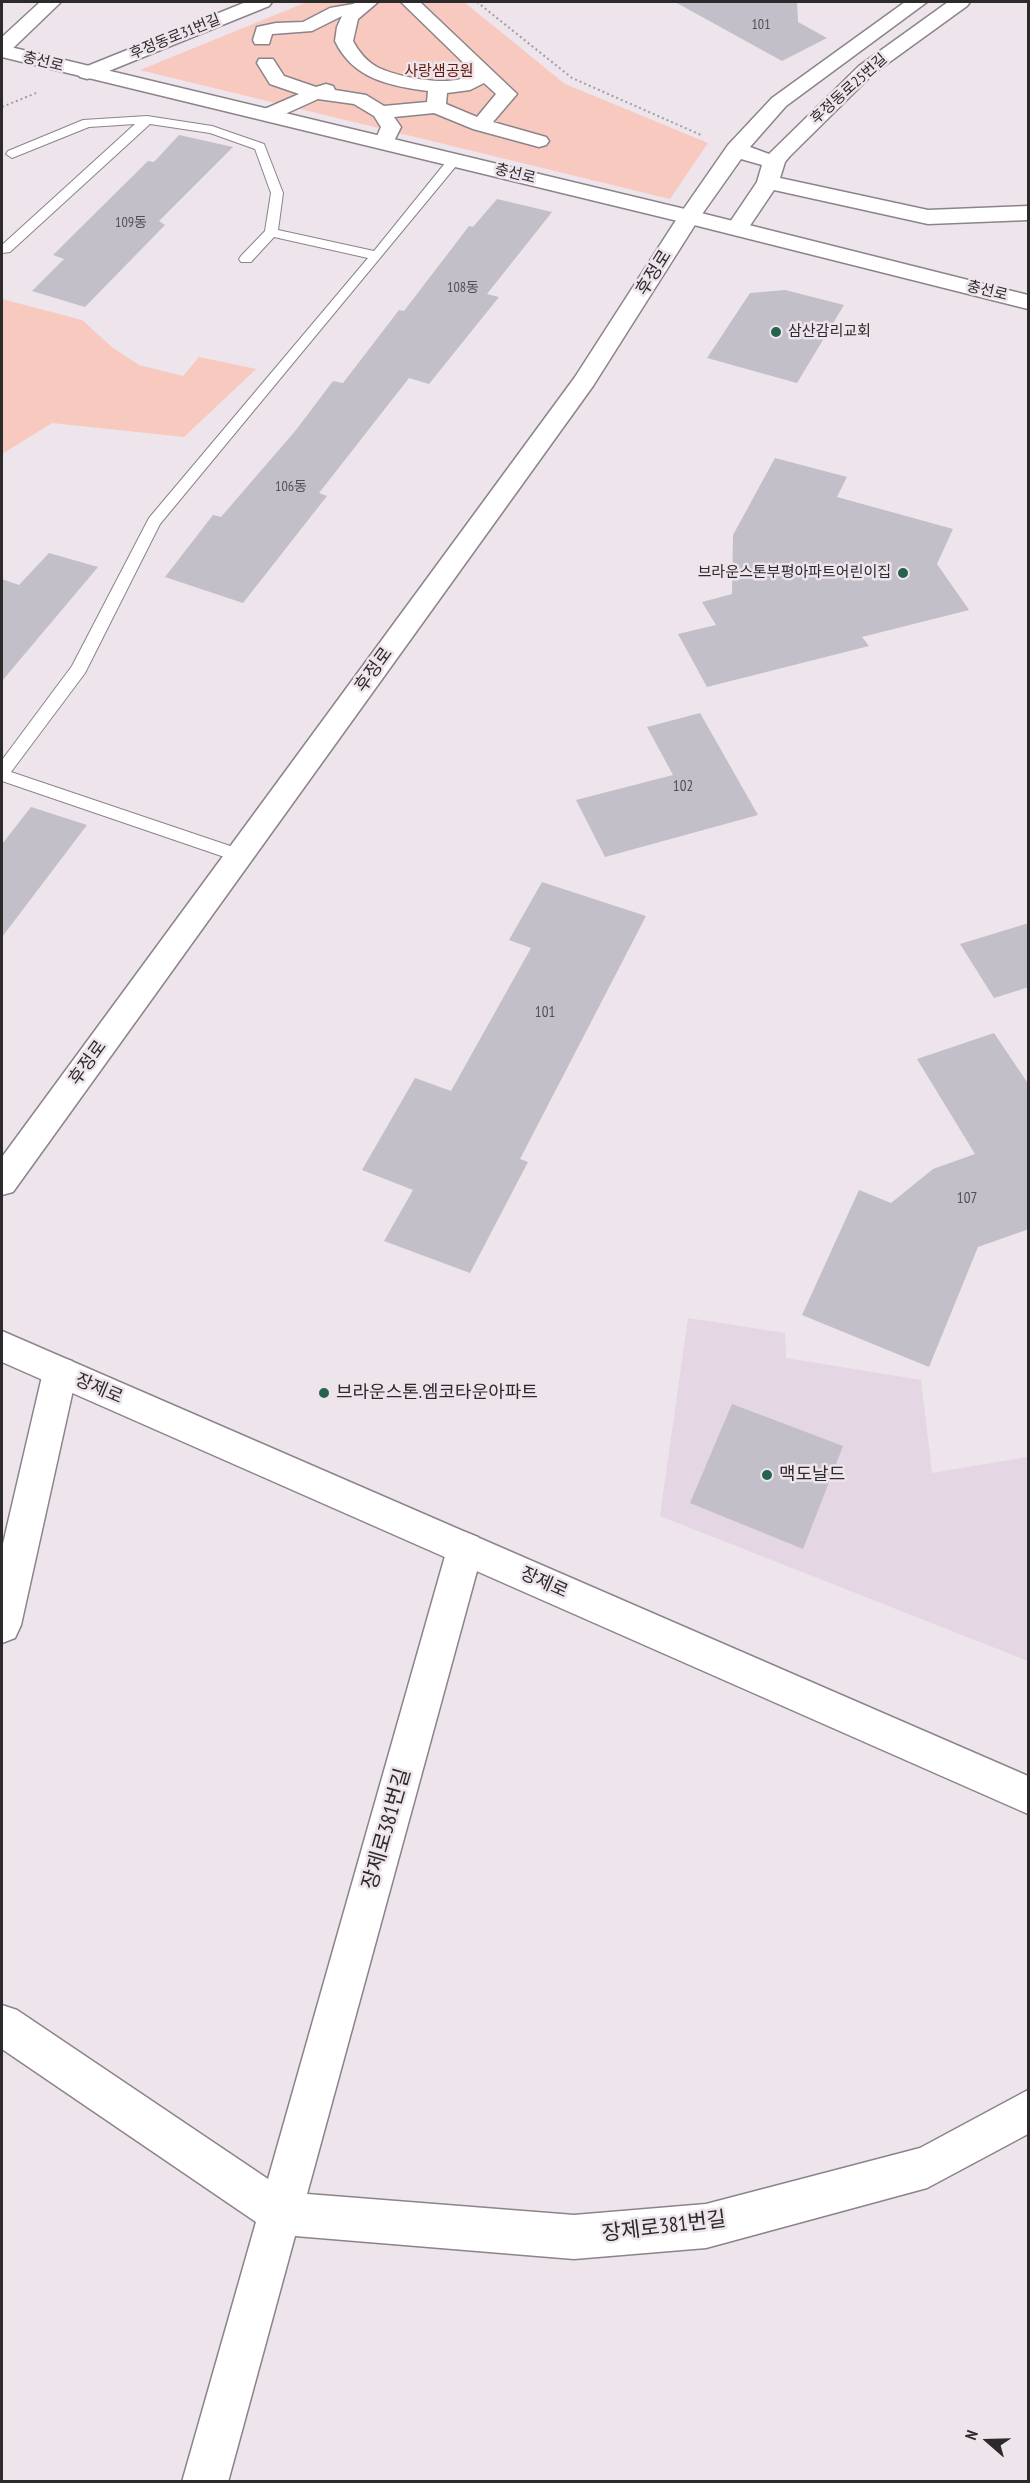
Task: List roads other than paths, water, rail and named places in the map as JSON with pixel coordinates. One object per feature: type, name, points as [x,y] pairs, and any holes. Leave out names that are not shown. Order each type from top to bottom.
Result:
[{"type":"street","points":[[2,49],[51,2]]},
{"type":"street","name":"후정동로31번길","points":[[87,73],[262,2]]},
{"type":"street","points":[[410,2],[482,73],[507,94],[480,125]]},
{"type":"street","name":"후정로","points":[[2,1182],[585,381],[689,217],[736,150],[779,102],[917,2]]},
{"type":"street","name":"후정동로25번길","points":[[771,172],[782,151],[866,70],[960,2]]},
{"type":"street","points":[[362,6],[345,26],[344,44],[369,71],[410,84],[438,86],[470,85],[480,79],[482,73]]},
{"type":"street","points":[[362,6],[329,13],[311,25],[276,26],[264,31],[264,50],[276,80],[316,93],[359,99],[381,112],[391,127],[384,143]]},
{"type":"street","name":"충선로","points":[[2,49],[87,73],[737,228],[1029,302]]},
{"type":"street","points":[[267,115],[316,93],[351,83],[369,71]]},
{"type":"street","points":[[436,107],[438,86]]},
{"type":"street","points":[[381,112],[436,107],[480,125],[539,141]]},
{"type":"street","points":[[736,150],[771,172],[928,217],[1029,213]]},
{"type":"street","points":[[737,228],[771,172]]},
{"type":"street","name":"장제로","points":[[2,1346],[1029,1795]]},
{"type":"street","name":"장제로","points":[[2,1625],[60,1372]]},
{"type":"street","name":"장제로381번길","points":[[205,2481],[465,1549]]},
{"type":"street","name":"장제로381번길","points":[[2,2025],[280,2213],[574,2237],[706,2226],[927,2167],[1029,2111]]},
{"type":"lane","points":[[2,249],[5,249],[147,120]]},
{"type":"lane","points":[[12,154],[87,123],[147,120],[212,130],[260,147],[277,193],[271,232],[246,259]]},
{"type":"lane","points":[[239,856],[2,773],[79,669],[154,522],[455,160]]},
{"type":"lane","points":[[271,232],[376,256]]},
{"type":"place","name":"삼산감리교회","points":[[776,332]]},
{"type":"place","name":"브라운스톤부평아파트어린이집","points":[[903,573]]},
{"type":"place","name":"브라운스톤.엠코타운아파트","points":[[324,1393]]},
{"type":"place","name":"맥도날드","points":[[767,1475]]},
{"type":"park label","name":"사랑샘공원","points":[[439,72]]}]
